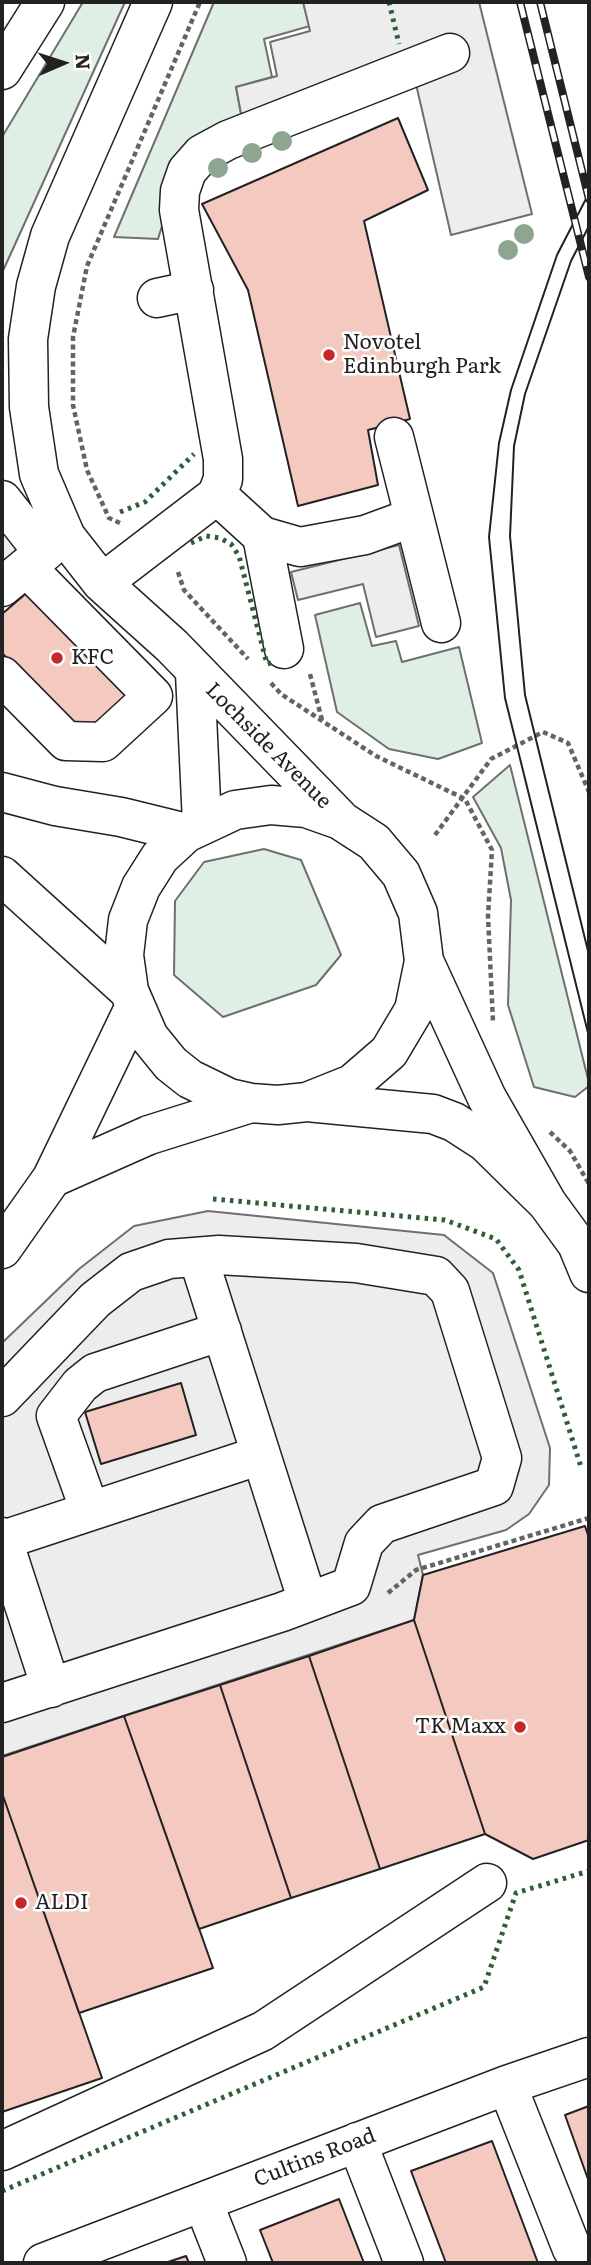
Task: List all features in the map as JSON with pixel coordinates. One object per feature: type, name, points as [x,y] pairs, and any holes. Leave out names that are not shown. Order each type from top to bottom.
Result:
[{"type":"street","points":[[2,70],[45,2]]},
{"type":"street","name":"Lochside Avenue","points":[[153,2],[50,236],[36,286],[27,339],[29,407],[38,474],[34,561],[102,583],[172,646],[195,673],[340,820]]},
{"type":"street","points":[[102,583],[217,495],[223,479],[223,459],[179,210],[180,191],[187,171],[202,154],[265,124],[450,53]]},
{"type":"street","points":[[157,298],[194,290]]},
{"type":"street","points":[[394,437],[441,623]]},
{"type":"street","points":[[217,495],[262,536],[300,547],[365,535],[414,517]]},
{"type":"street","points":[[2,500],[34,561],[153,696],[103,743],[66,741],[2,676]]},
{"type":"street","points":[[262,536],[284,649]]},
{"type":"street","name":"Lochside Avenue","points":[[194,828],[195,673]]},
{"type":"street","points":[[2,792],[55,806],[194,828]]},
{"type":"street","points":[[547,1203],[485,1142],[454,1122],[433,1114],[307,1102],[278,1105],[251,1103],[210,1091],[171,1064],[149,1037],[131,999],[124,955],[132,909],[141,887],[160,858],[194,828],[235,810],[271,805],[306,808],[340,820],[374,842],[401,874],[418,913],[424,961],[487,1098],[547,1203],[577,1244],[589,1273]]},
{"type":"street","points":[[2,876],[131,999]]},
{"type":"street","points":[[307,1102],[352,1084],[389,1052],[414,1010],[424,961]]},
{"type":"street","points":[[2,1249],[52,1178],[131,999]]},
{"type":"street","points":[[52,1178],[149,1135],[251,1103]]},
{"type":"street","points":[[198,1256],[308,1602]]},
{"type":"street","points":[[2,1397],[95,1300],[131,1272],[169,1259],[198,1256],[270,1257],[356,1264],[436,1276],[450,1291],[502,1458],[494,1486],[382,1524],[364,1543],[351,1586],[2,1703]]},
{"type":"street","points":[[90,1511],[56,1416],[79,1385],[95,1373],[222,1331]]},
{"type":"street","points":[[51,1688],[2,1538],[261,1455]]},
{"type":"street","points":[[2,2151],[264,2031],[487,1883]]},
{"type":"street","name":"Cultins Road","points":[[46,2263],[507,2085],[589,2057]]},
{"type":"street","points":[[507,2085],[572,2249]]},
{"type":"street","points":[[357,2142],[404,2263]]},
{"type":"street","points":[[203,2202],[227,2263]]},
{"type":"path","points":[[435,835],[491,759],[543,733],[568,743],[589,792]]},
{"type":"path","points":[[464,799],[492,850],[488,916],[494,1026]]},
{"type":"path","points":[[544,1126],[570,1150],[589,1184]]},
{"type":"path","points":[[401,1582],[416,1570],[589,1518]]},
{"type":"green space","points":[[83,2],[125,2],[2,273],[2,137]]},
{"type":"green space","points":[[214,2],[303,2],[310,26],[264,39],[272,77],[236,87],[243,124],[185,151],[158,239],[114,237]]},
{"type":"green space","points":[[360,603],[372,646],[396,641],[402,662],[459,647],[482,743],[438,759],[389,749],[337,712],[315,615]]},
{"type":"green space","points":[[510,765],[589,1083],[589,1086],[575,1097],[534,1087],[508,1005],[511,900],[501,848],[473,797]]},
{"type":"green space","points":[[264,849],[301,860],[341,955],[316,985],[223,1017],[174,975],[175,901],[204,862]]},
{"type":"shaded area","points":[[303,2],[479,2],[532,214],[451,235],[412,67],[243,124],[236,87],[277,76],[270,42],[310,31]]},
{"type":"shaded area","points":[[2,524],[24,552],[2,570]]},
{"type":"shaded area","points":[[399,545],[419,626],[376,637],[363,584],[298,600],[291,572]]},
{"type":"shaded area","points":[[208,1211],[444,1235],[493,1273],[550,1448],[549,1485],[529,1514],[506,1530],[418,1555],[423,1575],[414,1620],[2,1756],[2,1343],[79,1269],[134,1226]]},
{"type":"building","name":"Novotel Edinburgh Park","points":[[398,118],[428,190],[364,221],[410,419],[368,430],[378,485],[298,506],[248,290],[202,204]]},
{"type":"building","points":[[30,590],[131,693],[95,727],[74,726],[2,653],[2,614]]},
{"type":"building","points":[[181,1383],[196,1435],[101,1464],[85,1412]]},
{"type":"building","name":"TK Maxx","points":[[585,1526],[589,1538],[589,1840],[533,1859],[485,1834],[414,1620],[423,1575]]},
{"type":"building","points":[[414,1620],[485,1834],[380,1869],[309,1656]]},
{"type":"building","points":[[309,1656],[380,1869],[291,1898],[220,1685]]},
{"type":"building","points":[[220,1685],[291,1898],[199,1929],[124,1716]]},
{"type":"building","points":[[124,1716],[213,1968],[79,2013],[2,1793],[2,1757]]},
{"type":"building","name":"ALDI","points":[[2,1793],[102,2078],[2,2112]]},
{"type":"building","points":[[589,2106],[589,2182],[565,2115]]},
{"type":"building","points":[[492,2141],[538,2263],[446,2263],[411,2171]]},
{"type":"building","points":[[339,2199],[364,2263],[273,2263],[260,2230]]},
{"type":"building","points":[[186,2256],[189,2263],[165,2263]]},
{"type":"tram line","points":[[589,193],[557,255],[511,390],[499,443],[489,537],[505,698],[589,1037]]},
{"type":"tram line","points":[[589,226],[571,261],[525,394],[514,446],[510,536],[525,695],[589,955]]},
{"type":"railway","points":[[520,2],[589,277]]},
{"type":"railway","points":[[540,2],[589,199]]},
{"type":"hedge","points":[[389,2],[399,44]]},
{"type":"hedge","points":[[120,512],[145,502],[194,454]]},
{"type":"hedge","points":[[191,543],[206,536],[220,538],[231,544],[239,556],[267,664],[275,662]]},
{"type":"hedge","points":[[213,1199],[445,1220],[496,1239],[519,1270],[581,1467]]},
{"type":"hedge","points":[[2,2191],[484,1987],[516,1893],[589,1871]]},
{"type":"place","name":"Novotel Edinburgh Park","points":[[329,355]]},
{"type":"place","name":"KFC","points":[[57,658]]},
{"type":"place","name":"TK Maxx","points":[[520,1727]]},
{"type":"place","name":"ALDI","points":[[21,1903]]}]
